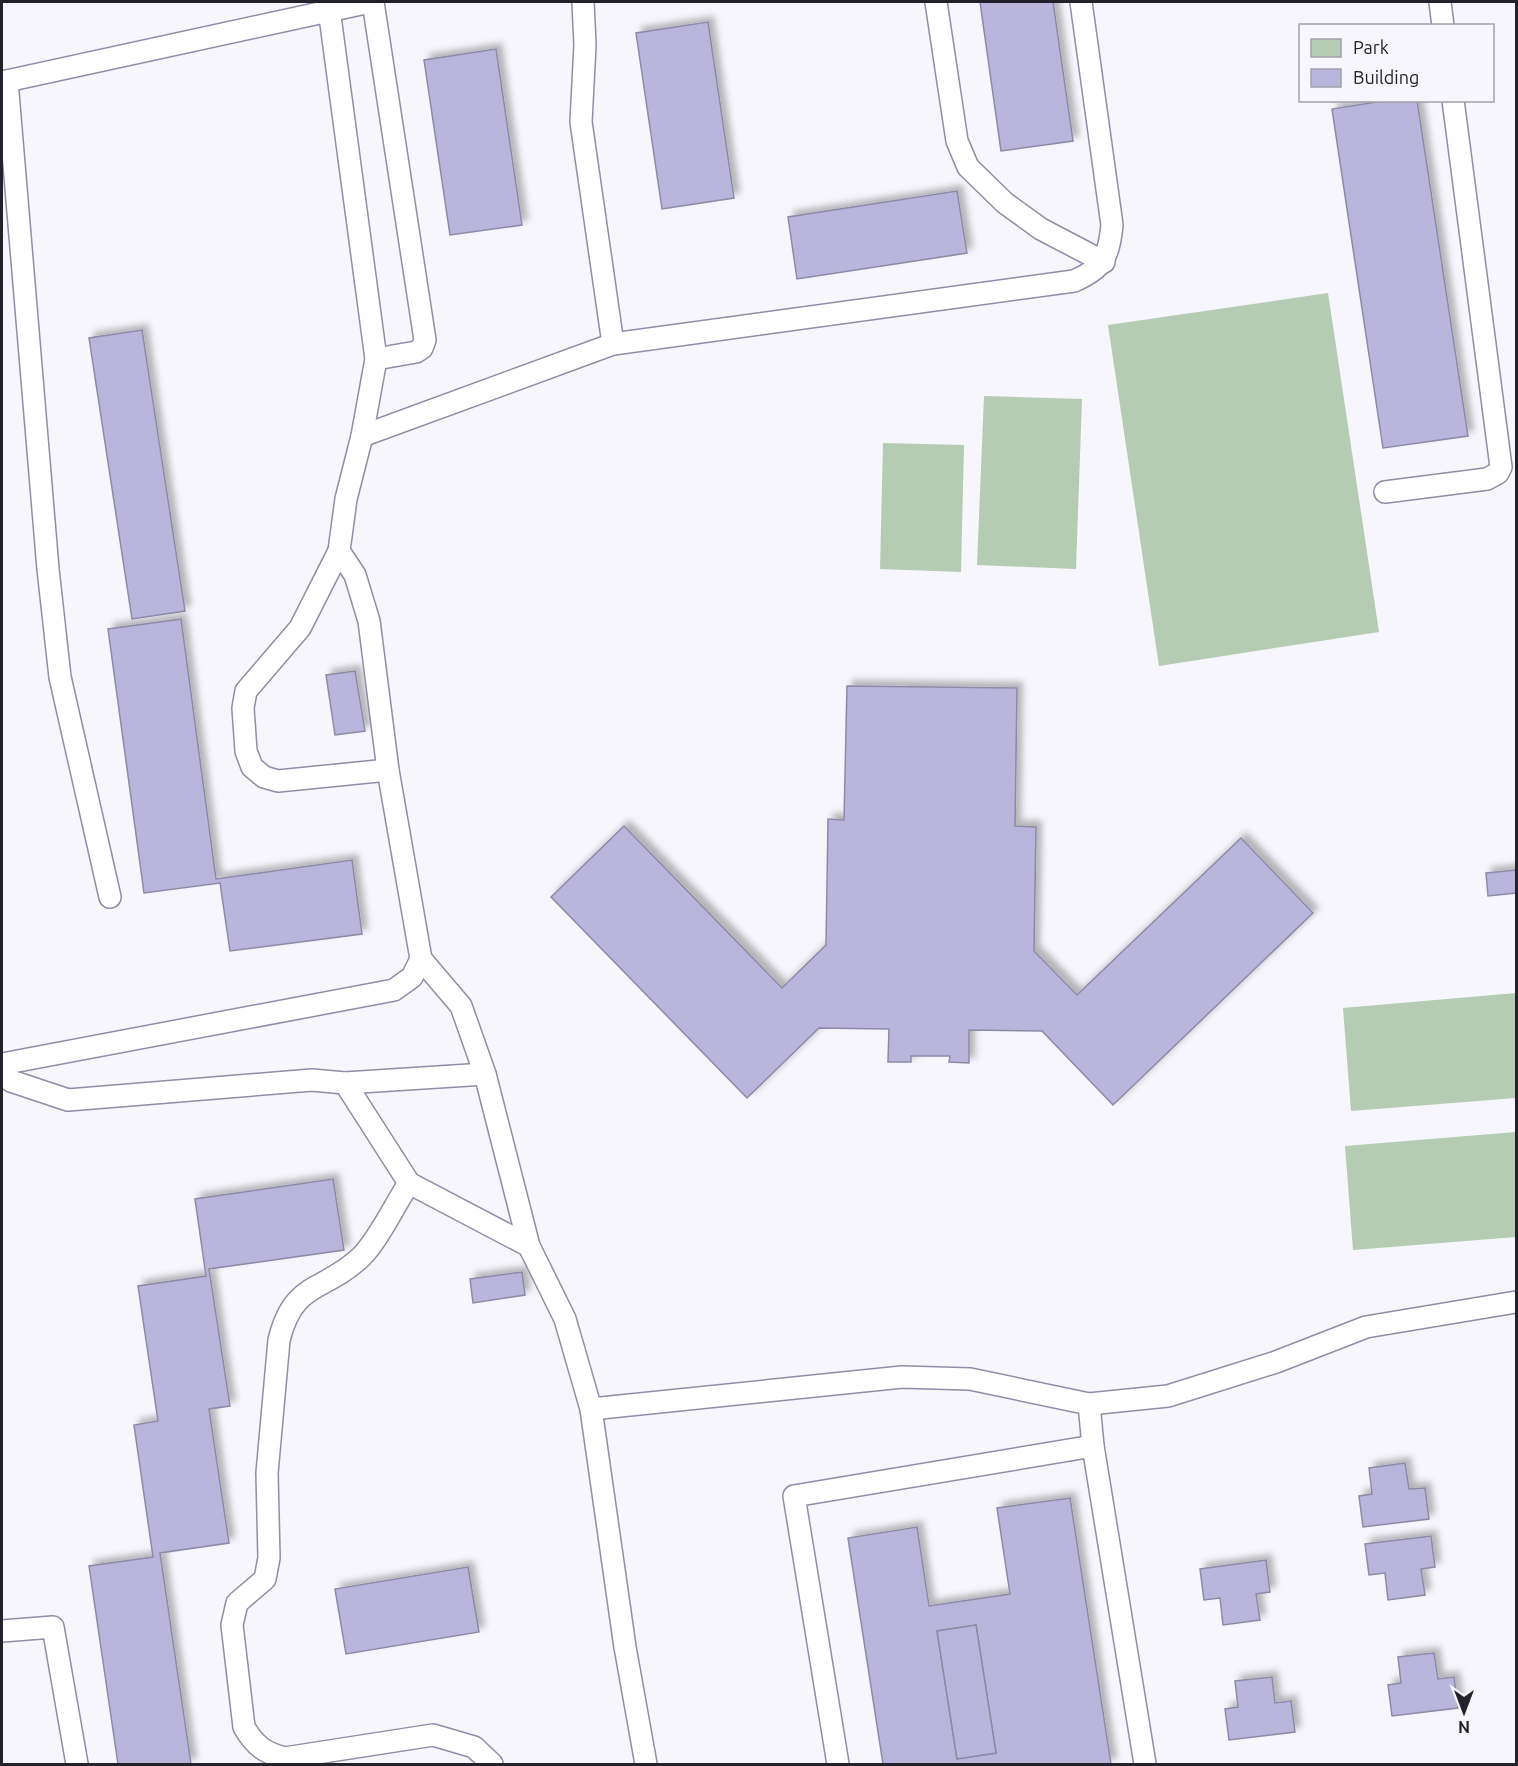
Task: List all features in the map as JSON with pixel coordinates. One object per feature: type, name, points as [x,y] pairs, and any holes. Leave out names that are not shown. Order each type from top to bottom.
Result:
[{"type":"lane","points":[[110,897],[60,677],[4,82],[329,9],[371,2],[425,340],[422,348],[416,352],[376,359]]},
{"type":"lane","points":[[583,2],[585,45],[581,122],[613,344]]},
{"type":"lane","points":[[936,2],[957,141],[968,167],[1005,203],[1041,229],[1104,262]]},
{"type":"lane","points":[[362,436],[613,344],[1074,281],[1091,273],[1104,262],[1110,245],[1112,225],[1081,2]]},
{"type":"lane","points":[[1440,2],[1443,24]]},
{"type":"lane","points":[[329,9],[376,359],[362,436],[346,500],[339,551],[300,628],[246,692],[243,708],[246,750],[252,767],[264,777],[278,781],[388,770]]},
{"type":"lane","points":[[1385,492],[1487,479],[1498,473],[1501,467],[1453,102]]},
{"type":"lane","points":[[339,551],[355,575],[369,621],[388,770],[421,959],[460,1006],[485,1074],[530,1246],[565,1319],[591,1409],[625,1647],[646,1764]]},
{"type":"lane","points":[[2,1064],[394,990],[412,976],[421,959]]},
{"type":"lane","points":[[2,1072],[11,1081],[68,1100],[312,1080],[345,1083],[485,1074]]},
{"type":"lane","points":[[345,1083],[409,1183],[530,1246]]},
{"type":"lane","points":[[409,1183],[363,1256],[343,1273],[305,1293],[292,1304],[284,1321],[279,1340],[267,1473],[269,1558],[265,1579],[237,1603],[232,1625],[244,1727],[252,1742],[267,1754],[285,1758],[433,1735],[474,1748],[492,1764]]},
{"type":"lane","points":[[591,1409],[902,1377],[970,1379],[1089,1404],[1168,1396],[1276,1362],[1366,1326],[1516,1302]]},
{"type":"lane","points":[[1089,1404],[1093,1446],[1145,1764]]},
{"type":"lane","points":[[838,1764],[794,1496],[1093,1446]]},
{"type":"lane","points":[[2,1632],[53,1627],[77,1764]]},
{"type":"green space","points":[[1328,293],[1379,632],[1159,666],[1108,325]]},
{"type":"green space","points":[[984,396],[1082,399],[1076,569],[977,565]]},
{"type":"green space","points":[[883,443],[964,445],[961,572],[880,569]]},
{"type":"green space","points":[[1516,993],[1516,1098],[1351,1111],[1343,1008]]},
{"type":"green space","points":[[1516,1132],[1516,1237],[1353,1250],[1345,1146]]},
{"type":"building","points":[[980,2],[1053,2],[1073,141],[1001,151]]},
{"type":"building","points":[[708,22],[734,198],[662,209],[636,33]]},
{"type":"building","points":[[496,49],[522,225],[450,235],[424,60]]},
{"type":"building","points":[[1376,102],[1417,102],[1468,436],[1383,448],[1332,109]]},
{"type":"building","points":[[957,191],[967,253],[797,279],[788,217]]},
{"type":"building","points":[[142,330],[185,611],[132,619],[89,338]]},
{"type":"building","points":[[181,619],[216,879],[352,860],[362,934],[230,951],[220,883],[144,893],[108,629]]},
{"type":"building","points":[[355,671],[365,731],[335,735],[326,675]]},
{"type":"building","points":[[847,686],[1017,688],[1015,826],[1036,827],[1034,951],[1077,995],[1241,838],[1313,913],[1113,1105],[1042,1031],[969,1030],[969,1063],[949,1062],[950,1056],[911,1056],[911,1062],[888,1062],[889,1029],[819,1028],[747,1098],[551,897],[624,826],[782,988],[826,945],[828,819],[844,820]]},
{"type":"building","points":[[1516,870],[1516,893],[1488,896],[1486,873]]},
{"type":"building","points":[[333,1179],[344,1250],[209,1269],[230,1406],[209,1409],[229,1543],[160,1553],[191,1764],[118,1764],[89,1566],[153,1557],[134,1425],[158,1421],[138,1286],[206,1276],[195,1199]]},
{"type":"building","points":[[522,1272],[525,1295],[473,1303],[470,1279]]},
{"type":"building","points":[[1405,1463],[1409,1489],[1425,1488],[1429,1519],[1363,1527],[1359,1496],[1372,1494],[1369,1468]]},
{"type":"building","points":[[1070,1498],[1111,1764],[883,1764],[848,1538],[917,1527],[929,1606],[1010,1594],[997,1508]],"holes":[[[976,1625],[996,1753],[957,1759],[937,1631]]]},
{"type":"building","points":[[1431,1536],[1435,1567],[1421,1569],[1425,1595],[1388,1600],[1385,1573],[1369,1575],[1365,1544]]},
{"type":"building","points":[[1266,1560],[1270,1592],[1256,1594],[1260,1620],[1223,1625],[1220,1598],[1204,1600],[1200,1569]]},
{"type":"building","points":[[468,1567],[479,1632],[346,1654],[335,1589]]},
{"type":"building","points":[[976,1625],[996,1753],[957,1759],[937,1631]]},
{"type":"building","points":[[1434,1653],[1438,1679],[1454,1677],[1458,1708],[1392,1716],[1388,1685],[1401,1683],[1398,1657]]},
{"type":"building","points":[[1272,1677],[1275,1703],[1291,1701],[1295,1732],[1229,1740],[1225,1709],[1238,1707],[1235,1681]]}]
